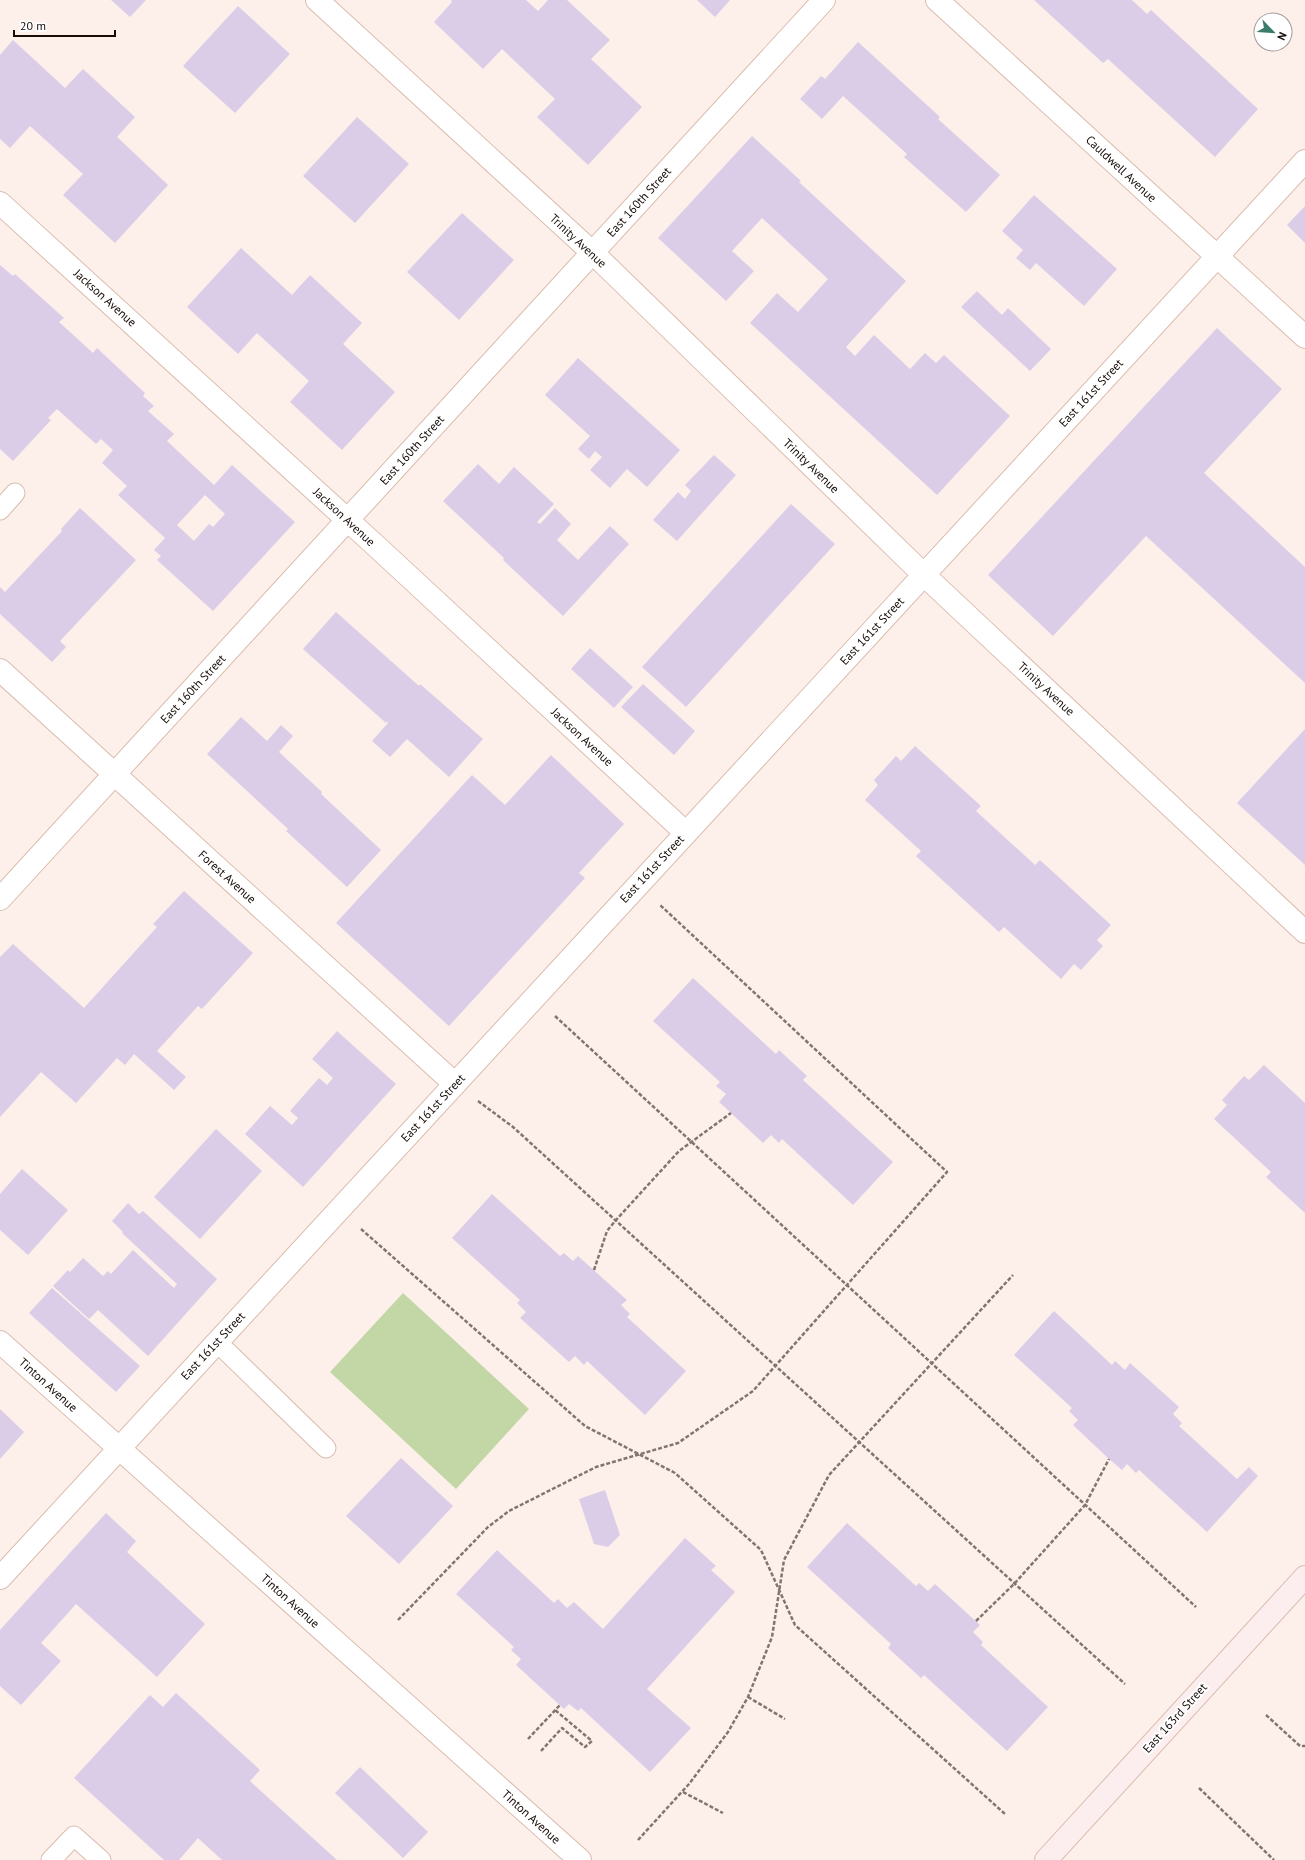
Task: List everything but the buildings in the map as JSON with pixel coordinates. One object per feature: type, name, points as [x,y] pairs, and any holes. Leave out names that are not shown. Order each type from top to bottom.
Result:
[{"type":"main road","name":"East 163rd Street","points":[[1046,1860],[1305,1577]]},
{"type":"street","name":"Trinity Avenue","points":[[317,0],[593,253],[924,575],[1305,932]]},
{"type":"street","name":"East 160th Street","points":[[0,900],[824,0]]},
{"type":"street","name":"Cauldwell Avenue","points":[[937,0],[1305,337]]},
{"type":"street","name":"East 161st Street","points":[[0,1578],[1305,161]]},
{"type":"street","name":"Jackson Avenue","points":[[0,203],[348,520],[686,833]]},
{"type":"street","name":"Forest Avenue","points":[[0,670],[455,1084]]},
{"type":"street","name":"Tinton Avenue","points":[[0,1342],[580,1860]]},
{"type":"lane","points":[[0,510],[15,493]]},
{"type":"lane","points":[[217,1342],[326,1448]]},
{"type":"lane","points":[[51,1860],[74,1836],[101,1860]]},
{"type":"path","points":[[398,1620],[488,1527],[509,1511],[596,1467],[678,1444],[753,1391],[947,1172],[638,884]]},
{"type":"path","points":[[534,998],[1196,1607]]},
{"type":"path","points":[[455,1084],[513,1127],[1124,1684]]},
{"type":"path","points":[[594,1270],[607,1231],[616,1220],[679,1151],[731,1113]]},
{"type":"path","points":[[340,1210],[585,1426],[675,1473],[761,1550],[795,1625],[1005,1814]]},
{"type":"path","points":[[638,1840],[683,1792],[728,1732],[748,1697],[772,1637],[784,1560],[829,1475],[1013,1275]]},
{"type":"path","points":[[976,1621],[1014,1584],[1085,1504],[1109,1459]]},
{"type":"path","points":[[748,1697],[785,1719]]},
{"type":"path","points":[[528,1739],[560,1705]]},
{"type":"path","points":[[541,1751],[562,1728],[586,1747],[592,1741],[555,1710]]},
{"type":"path","points":[[1266,1715],[1300,1746],[1305,1746]]},
{"type":"path","points":[[1199,1788],[1274,1860]]},
{"type":"path","points":[[683,1792],[723,1813]]},
{"type":"green space","points":[[403,1293],[529,1409],[456,1489],[330,1372]]}]
